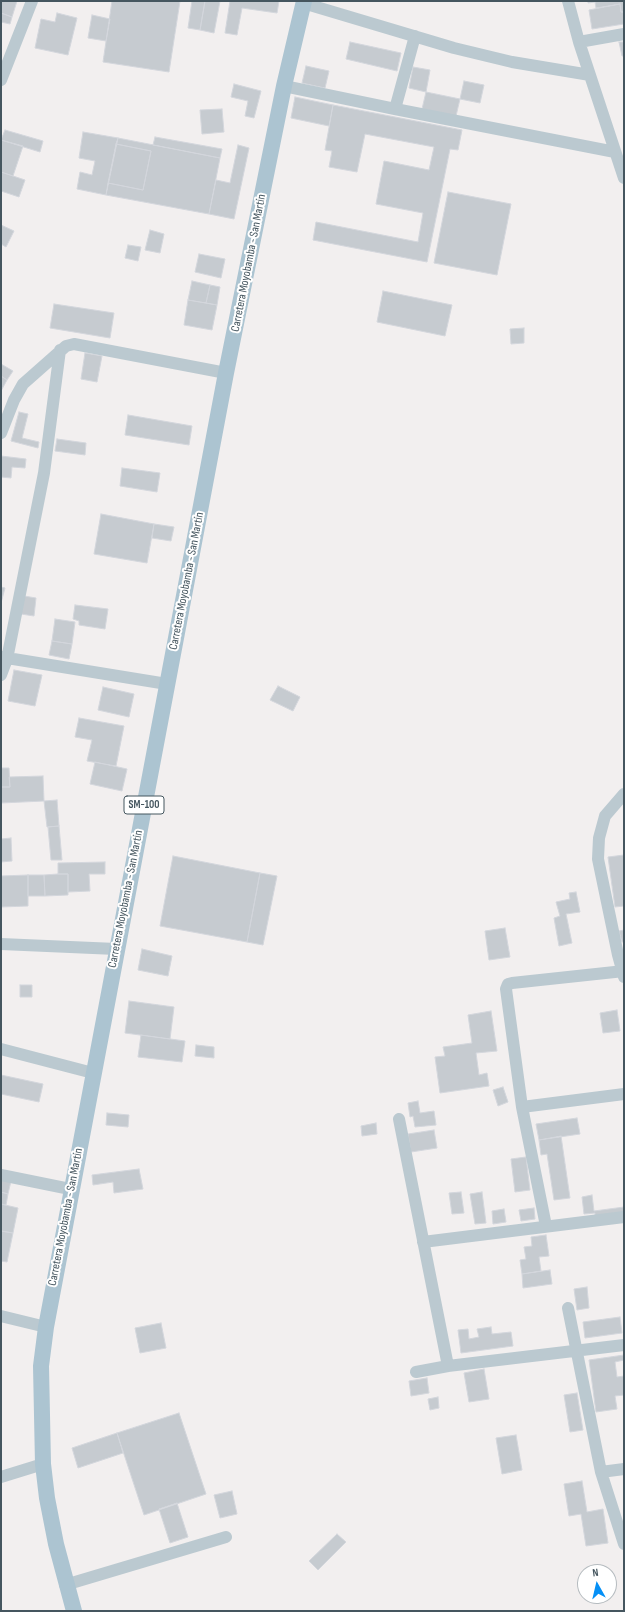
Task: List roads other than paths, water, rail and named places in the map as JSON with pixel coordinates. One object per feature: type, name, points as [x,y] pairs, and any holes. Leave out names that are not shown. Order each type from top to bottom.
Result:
[{"type":"main road","name":"Carretera Moyobamba - San Martín","points":[[74,1611],[66,1585],[47,1498],[43,1464],[41,1366],[46,1327],[70,1189],[94,1073],[116,949],[226,373],[284,86],[303,2]]},
{"type":"street","points":[[1,80],[32,1]]},
{"type":"street","points":[[568,1],[579,42],[624,178]]},
{"type":"street","points":[[303,2],[415,36],[512,62],[590,75]]},
{"type":"street","points":[[579,42],[624,34]]},
{"type":"street","points":[[395,109],[415,36]]},
{"type":"street","points":[[284,86],[615,152]]},
{"type":"street","points":[[1,433],[14,400],[23,384],[66,346],[74,344],[226,373]]},
{"type":"street","points":[[1,674],[44,473],[60,350]]},
{"type":"street","points":[[4,658],[167,684]]},
{"type":"street","points":[[546,1226],[522,1107],[506,989],[508,984],[624,973],[618,955],[598,859],[599,838],[605,816],[624,794]]},
{"type":"street","points":[[1,944],[116,949]]},
{"type":"street","points":[[1,1049],[94,1073]]},
{"type":"street","points":[[522,1107],[624,1094]]},
{"type":"street","points":[[399,1119],[448,1366]]},
{"type":"street","points":[[1,1174],[70,1189]]},
{"type":"street","points":[[423,1242],[624,1217]]},
{"type":"street","points":[[568,1308],[578,1351],[601,1472],[624,1544]]},
{"type":"street","points":[[1,1316],[46,1327]]},
{"type":"street","points":[[416,1372],[448,1366],[624,1345]]},
{"type":"street","points":[[1,1477],[43,1464]]},
{"type":"street","points":[[601,1472],[624,1469]]},
{"type":"street","points":[[66,1585],[226,1537]]}]
